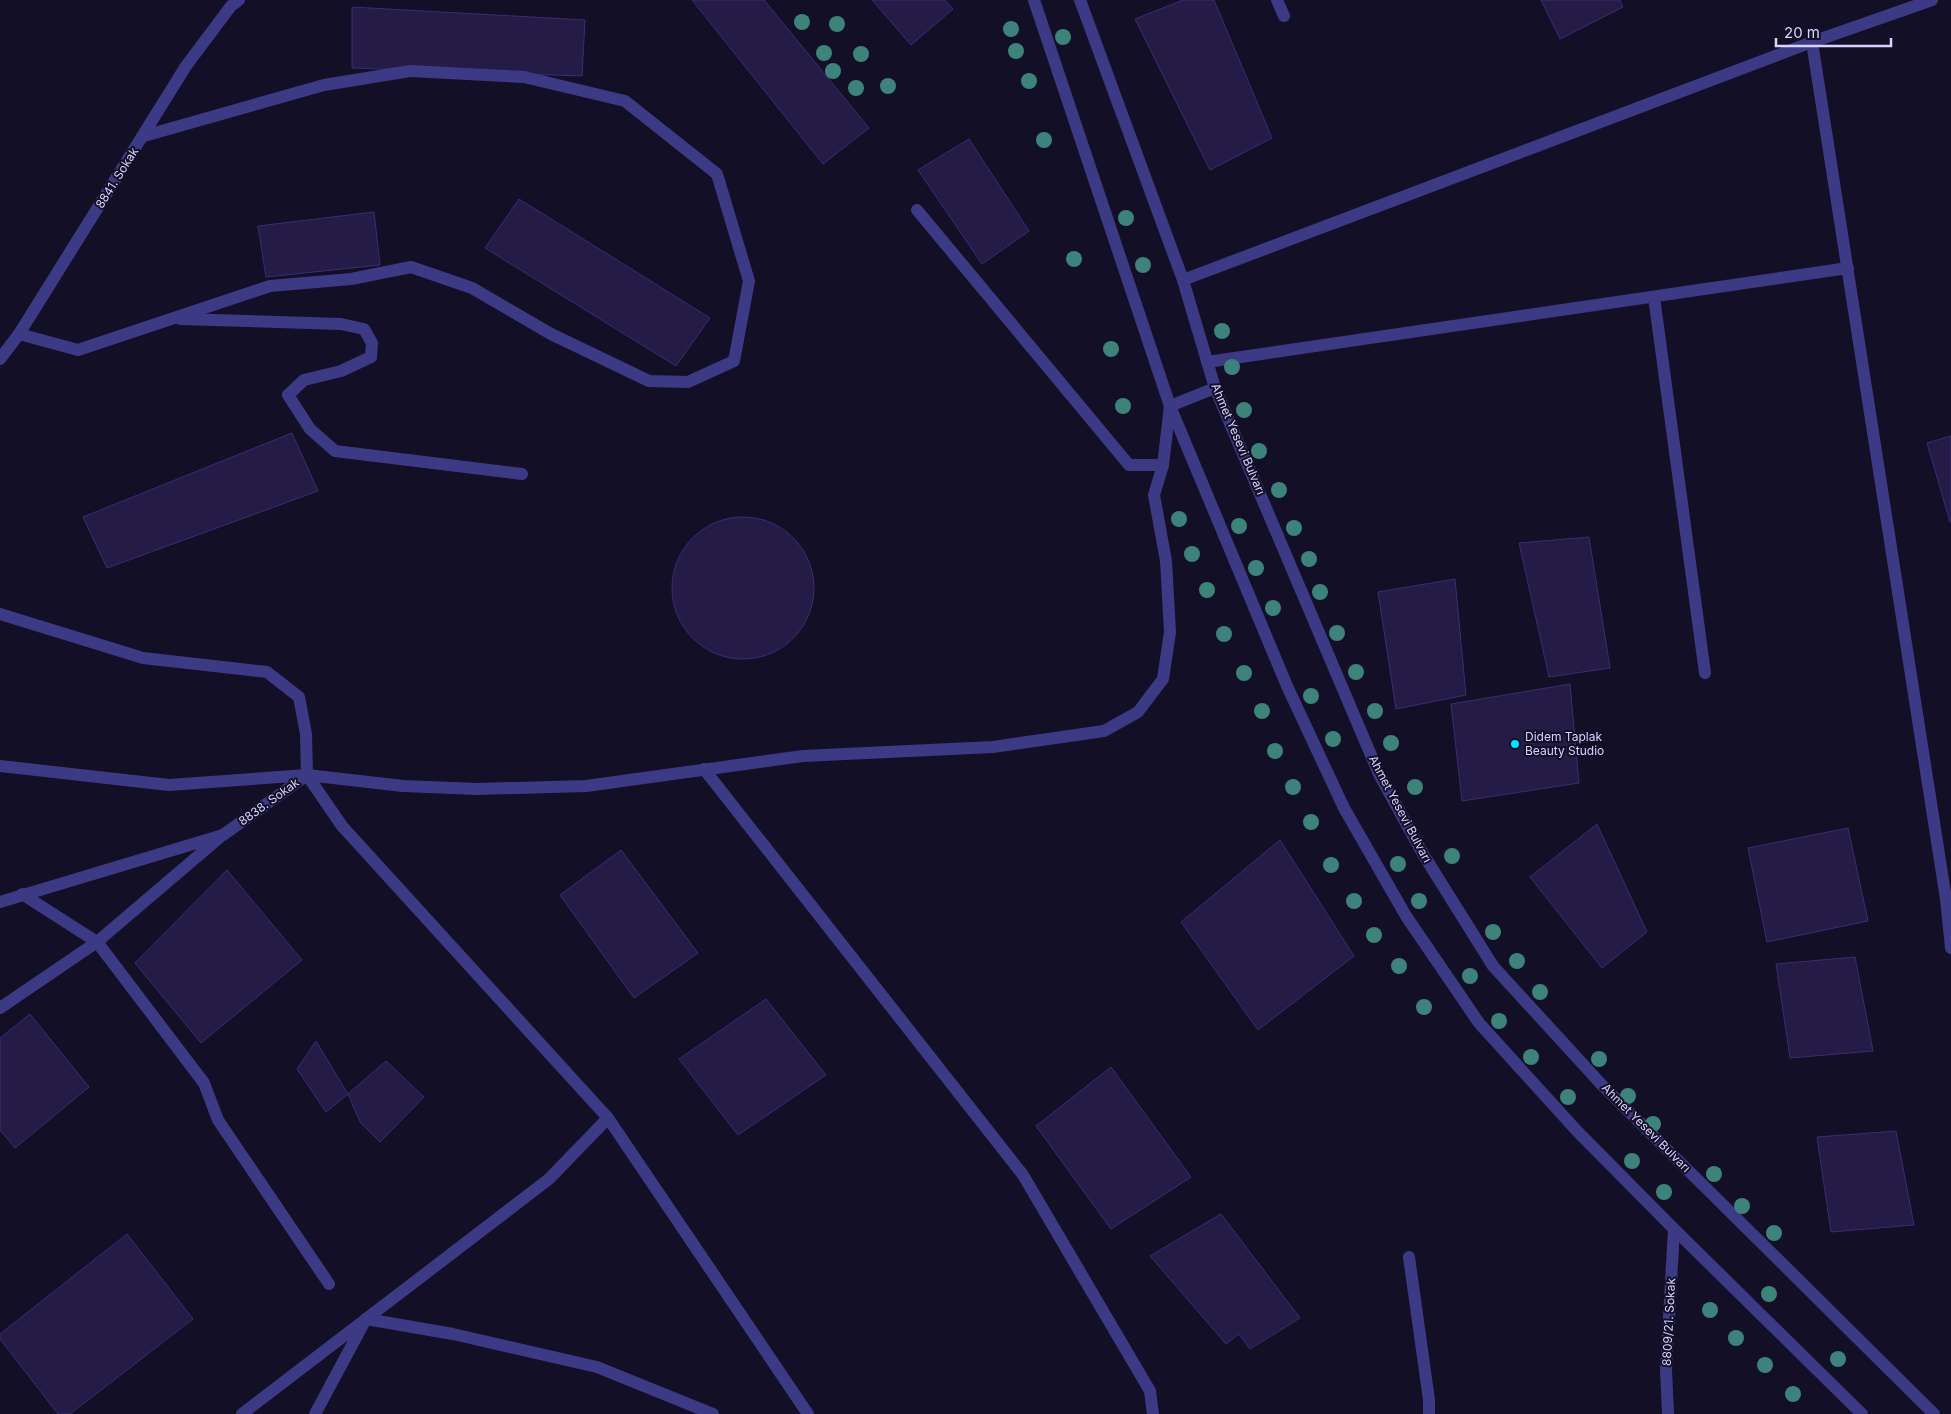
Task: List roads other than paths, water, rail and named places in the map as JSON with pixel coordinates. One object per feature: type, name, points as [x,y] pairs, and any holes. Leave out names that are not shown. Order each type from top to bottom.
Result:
[{"type":"street","name":"8841. Sokak","points":[[0,359],[18,334],[144,136],[186,66],[231,6],[239,0]]},
{"type":"street","points":[[1034,0],[1170,406],[1287,686],[1344,808],[1406,916],[1479,1023],[1577,1131],[1862,1414]]},
{"type":"street","name":"Ahmet Yesevi Bulvarı","points":[[1080,0],[1182,280],[1215,388],[1379,774],[1423,854],[1493,966],[1609,1091],[1934,1414]]},
{"type":"street","points":[[1277,0],[1284,16]]},
{"type":"street","points":[[1182,280],[1812,42],[1932,0]]},
{"type":"street","points":[[1812,42],[1946,899],[1951,948]]},
{"type":"street","points":[[18,334],[78,350],[270,286],[351,279],[411,267],[472,288],[551,334],[649,381],[688,382],[734,361],[749,282],[717,174],[625,101],[524,77],[410,71],[324,85],[144,136]]},
{"type":"street","points":[[917,210],[1129,465],[1163,465]]},
{"type":"street","points":[[1208,362],[1848,268]]},
{"type":"street","points":[[1654,297],[1705,673]]},
{"type":"street","points":[[170,319],[341,324],[364,329],[372,343],[371,357],[341,371],[304,380],[288,395],[310,429],[335,451],[522,474]]},
{"type":"street","points":[[1170,406],[1215,388]]},
{"type":"street","points":[[0,766],[169,785],[307,775],[403,786],[478,789],[586,786],[803,756],[993,747],[1104,731],[1138,712],[1163,679],[1170,632],[1166,561],[1154,496],[1163,465],[1170,406]]},
{"type":"street","name":"8838. Sokak","points":[[0,614],[143,658],[267,672],[299,697],[306,734],[307,775],[223,835],[0,902]]},
{"type":"street","points":[[704,769],[1023,1175],[1150,1391],[1153,1414]]},
{"type":"street","points":[[307,775],[342,826],[608,1118],[808,1414]]},
{"type":"street","points":[[0,1008],[97,942],[223,835]]},
{"type":"street","points":[[22,894],[97,942],[204,1083],[218,1120],[329,1284]]},
{"type":"street","points":[[242,1414],[549,1179],[608,1118]]},
{"type":"street","name":"8809/21. Sokak","points":[[1668,1414],[1666,1370],[1674,1229]]},
{"type":"street","points":[[1409,1257],[1429,1400],[1428,1414]]},
{"type":"street","points":[[315,1414],[366,1319]]},
{"type":"street","points":[[366,1319],[453,1334],[598,1367],[713,1414]]},
{"type":"place","name":"Didem Taplak Beauty Studio","points":[[1515,744]]}]
